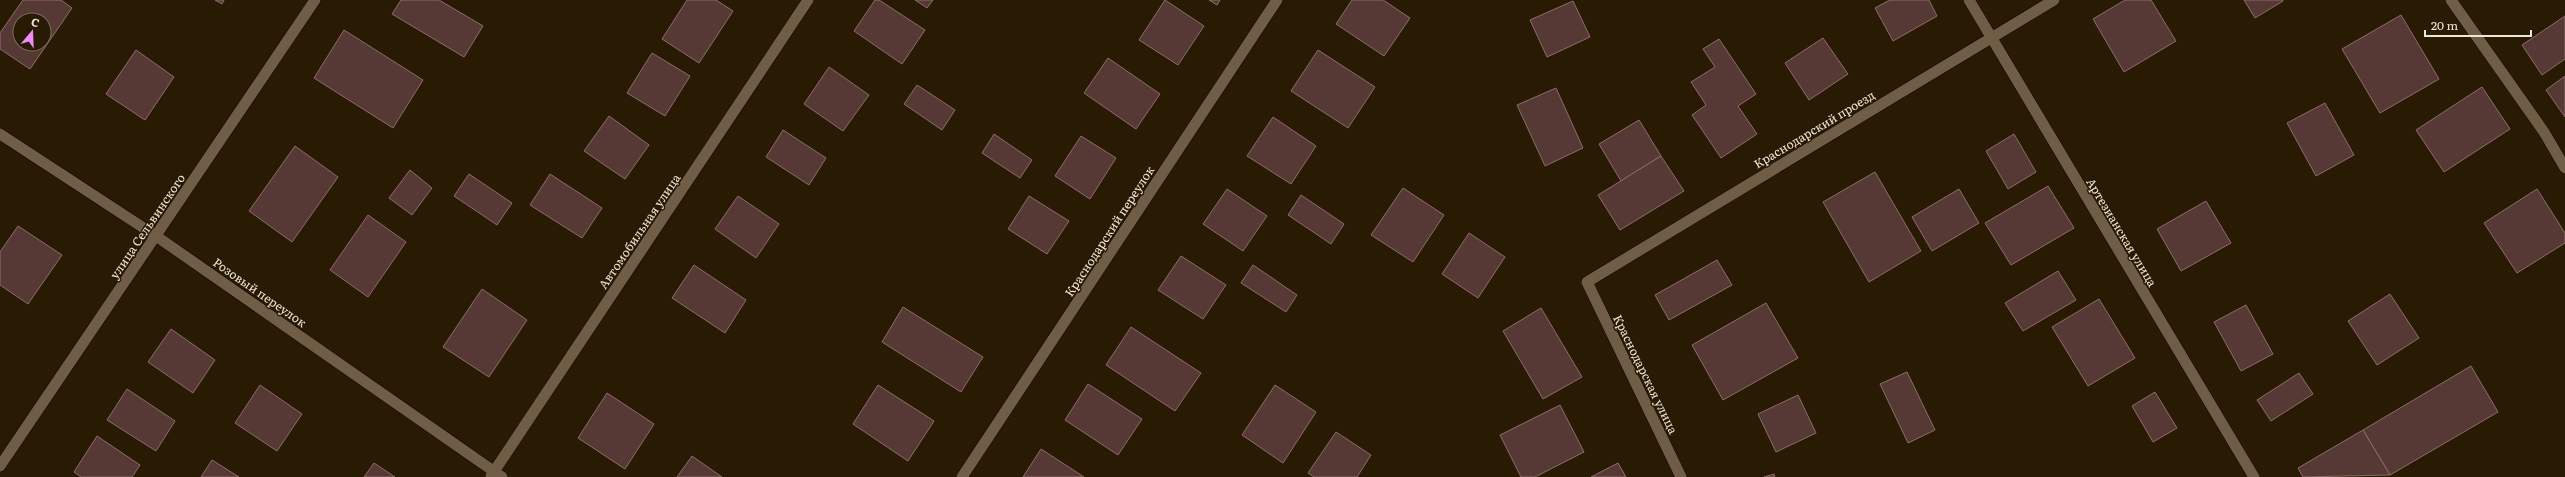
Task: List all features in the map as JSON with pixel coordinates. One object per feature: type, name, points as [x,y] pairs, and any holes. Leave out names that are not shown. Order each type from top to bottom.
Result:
[{"type":"street","name":"улица Сельвинского","points":[[0,466],[315,0]]},
{"type":"street","name":"Автомобильная улица","points":[[496,475],[808,0]]},
{"type":"street","name":"Краснодарский переулок","points":[[962,477],[1277,0]]},
{"type":"street","name":"Артезианская улица","points":[[1969,0],[2254,477]]},
{"type":"street","name":"Краснодарский проезд","points":[[1587,282],[1990,37],[2054,0]]},
{"type":"street","points":[[2451,0],[2544,132],[2565,168]]},
{"type":"street","name":"Розовый переулок","points":[[0,134],[156,236],[496,475]]},
{"type":"street","name":"Краснодарская улица","points":[[1587,282],[1682,477]]},
{"type":"building","points":[[23,0],[61,0],[72,8],[52,37],[52,12],[15,12]]},
{"type":"building","points":[[215,0],[224,0],[222,4]]},
{"type":"building","points":[[401,0],[439,0],[483,26],[464,57],[392,14]]},
{"type":"building","points":[[687,0],[716,0],[733,11],[699,63],[662,39]]},
{"type":"building","points":[[875,0],[879,0],[925,30],[902,64],[854,31]]},
{"type":"building","points":[[915,0],[933,0],[927,8]]},
{"type":"building","points":[[1165,0],[1204,26],[1178,65],[1139,40]]},
{"type":"building","points":[[1209,0],[1220,0],[1217,5]]},
{"type":"building","points":[[1352,0],[1383,0],[1410,18],[1384,56],[1336,24]]},
{"type":"building","points":[[1890,0],[1929,0],[1937,16],[1893,41],[1875,8]]},
{"type":"building","points":[[2125,0],[2151,0],[2176,41],[2124,72],[2093,19]]},
{"type":"building","points":[[2244,0],[2283,0],[2283,1],[2255,18]]},
{"type":"building","points":[[1573,1],[1590,37],[1547,57],[1530,20]]},
{"type":"building","points":[[2401,15],[2439,79],[2380,113],[2342,49]]},
{"type":"building","points":[[12,16],[12,52],[42,52],[30,69],[0,49],[0,33]]},
{"type":"building","points":[[2565,16],[2565,59],[2542,75],[2522,45]]},
{"type":"building","points":[[344,30],[423,80],[393,128],[314,78]]},
{"type":"building","points":[[1823,38],[1848,74],[1809,100],[1785,63]]},
{"type":"building","points":[[1719,39],[1756,94],[1738,106],[1757,134],[1721,158],[1692,115],[1706,105],[1691,82],[1715,67],[1703,49]]},
{"type":"building","points":[[136,50],[174,77],[145,120],[106,94]]},
{"type":"building","points":[[1318,50],[1375,87],[1348,128],[1291,91]]},
{"type":"building","points":[[652,53],[690,76],[665,116],[627,93]]},
{"type":"building","points":[[1108,58],[1160,94],[1136,129],[1084,93]]},
{"type":"building","points":[[829,67],[869,95],[843,131],[804,104]]},
{"type":"building","points":[[2565,76],[2565,117],[2546,90]]},
{"type":"building","points":[[917,85],[955,110],[942,130],[904,104]]},
{"type":"building","points":[[2482,87],[2510,129],[2444,172],[2416,130]]},
{"type":"building","points":[[1556,88],[1583,148],[1545,166],[1517,105]]},
{"type":"building","points":[[2325,103],[2354,155],[2316,176],[2287,123]]},
{"type":"building","points":[[609,116],[649,145],[625,179],[584,151]]},
{"type":"building","points":[[1273,117],[1316,146],[1291,184],[1247,156]]},
{"type":"building","points":[[1639,120],[1661,156],[1621,181],[1599,144]]},
{"type":"building","points":[[783,130],[826,158],[809,185],[766,157]]},
{"type":"building","points":[[994,134],[1032,160],[1020,178],[982,153]]},
{"type":"building","points":[[2014,134],[2036,172],[2008,189],[1986,151]]},
{"type":"building","points":[[1081,136],[1116,158],[1090,199],[1055,176]]},
{"type":"building","points":[[295,146],[338,177],[292,242],[249,211]]},
{"type":"building","points":[[1661,156],[1684,191],[1620,230],[1598,195]]},
{"type":"building","points":[[410,170],[432,188],[412,215],[389,198]]},
{"type":"building","points":[[1875,172],[1921,251],[1869,282],[1823,202]]},
{"type":"building","points":[[469,174],[512,203],[497,225],[454,196]]},
{"type":"building","points":[[550,174],[602,208],[582,238],[530,205]]},
{"type":"building","points":[[2048,186],[2074,228],[2011,265],[1985,223]]},
{"type":"building","points":[[1403,188],[1444,215],[1413,262],[1371,235]]},
{"type":"building","points":[[1227,189],[1267,216],[1243,251],[1203,224]]},
{"type":"building","points":[[1959,189],[1979,223],[1932,251],[1912,217]]},
{"type":"building","points":[[2537,189],[2565,233],[2565,243],[2517,273],[2484,223]]},
{"type":"building","points":[[1301,195],[1344,224],[1331,244],[1288,215]]},
{"type":"building","points":[[738,196],[779,224],[756,258],[715,229]]},
{"type":"building","points":[[1029,196],[1069,221],[1047,254],[1008,229]]},
{"type":"building","points":[[2206,201],[2231,243],[2181,271],[2157,229]]},
{"type":"building","points":[[368,215],[406,242],[368,297],[330,270]]},
{"type":"building","points":[[18,226],[62,255],[28,304],[0,285],[0,252]]},
{"type":"building","points":[[1469,233],[1505,257],[1478,298],[1442,274]]},
{"type":"building","points":[[1181,256],[1226,285],[1203,319],[1158,290]]},
{"type":"building","points":[[1717,260],[1732,285],[1669,320],[1655,295]]},
{"type":"building","points":[[694,265],[746,300],[725,333],[672,298]]},
{"type":"building","points":[[1253,265],[1297,295],[1286,312],[1241,283]]},
{"type":"building","points":[[2058,271],[2076,300],[2023,331],[2005,303]]},
{"type":"building","points":[[482,289],[527,320],[489,377],[443,347]]},
{"type":"building","points":[[2390,294],[2419,338],[2377,365],[2348,321]]},
{"type":"building","points":[[2099,299],[2135,358],[2088,386],[2052,327]]},
{"type":"building","points":[[1766,303],[1798,358],[1723,400],[1692,345]]},
{"type":"building","points":[[2246,305],[2273,354],[2241,371],[2214,322]]},
{"type":"building","points":[[903,307],[983,357],[961,392],[882,342]]},
{"type":"building","points":[[1541,308],[1582,377],[1543,399],[1503,331]]},
{"type":"building","points":[[1131,327],[1201,373],[1175,411],[1106,365]]},
{"type":"building","points":[[171,329],[215,360],[193,393],[148,362]]},
{"type":"building","points":[[2471,366],[2498,412],[2390,475],[2363,430]]},
{"type":"building","points":[[1907,372],[1935,430],[1908,443],[1880,384]]},
{"type":"building","points":[[2299,373],[2313,394],[2271,421],[2257,400]]},
{"type":"building","points":[[1088,384],[1142,419],[1118,455],[1065,420]]},
{"type":"building","points":[[260,385],[302,414],[277,451],[235,423]]},
{"type":"building","points":[[878,385],[934,421],[908,461],[853,424]]},
{"type":"building","points":[[1275,385],[1316,412],[1283,463],[1242,435]]},
{"type":"building","points":[[127,389],[175,421],[156,451],[107,420]]},
{"type":"building","points":[[2155,392],[2177,428],[2153,442],[2132,406]]},
{"type":"building","points":[[607,393],[654,424],[625,469],[578,438]]},
{"type":"building","points":[[1798,395],[1816,433],[1776,452],[1758,414]]},
{"type":"building","points":[[1560,405],[1584,452],[1535,477],[1521,477],[1500,435]]},
{"type":"building","points":[[2363,430],[2390,475],[2303,477],[2298,468]]},
{"type":"building","points":[[1336,432],[1371,455],[1357,477],[1314,477],[1308,473]]},
{"type":"building","points":[[97,436],[140,465],[132,477],[81,477],[74,472]]},
{"type":"building","points":[[1041,449],[1084,477],[1023,477]]},
{"type":"building","points":[[692,456],[722,477],[677,477]]},
{"type":"building","points":[[212,460],[239,477],[201,477]]},
{"type":"building","points":[[374,463],[395,477],[364,477]]},
{"type":"building","points":[[1618,463],[1626,477],[1591,477]]},
{"type":"building","points":[[1774,474],[1775,477],[1764,477]]}]
